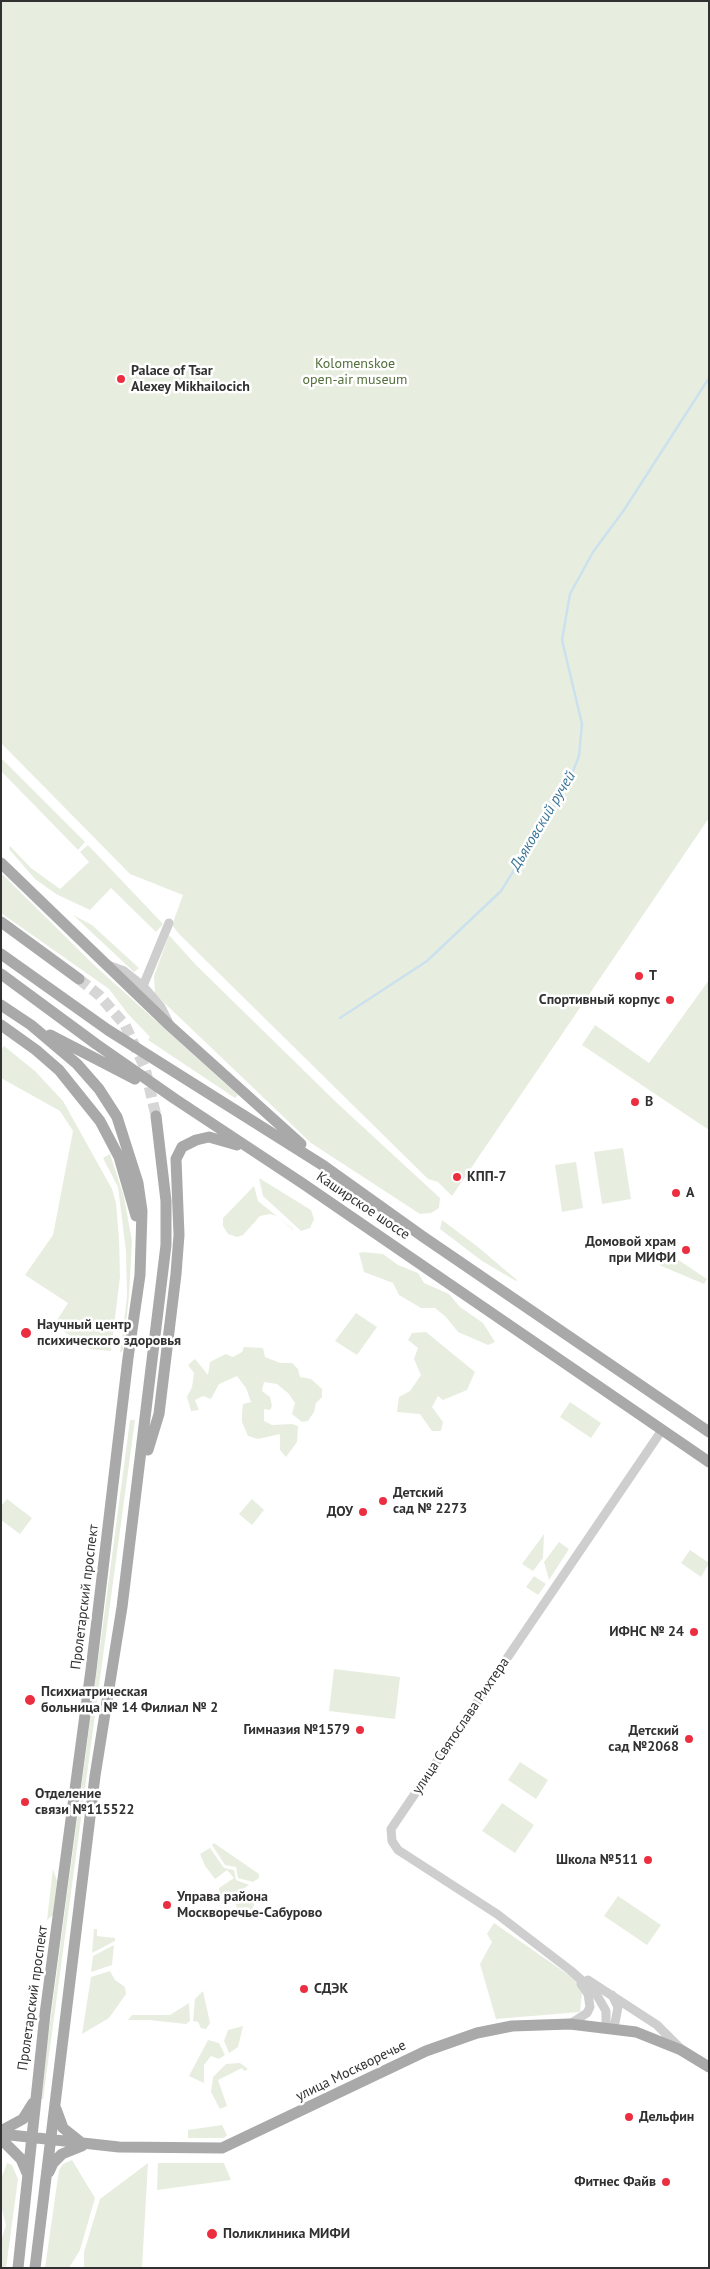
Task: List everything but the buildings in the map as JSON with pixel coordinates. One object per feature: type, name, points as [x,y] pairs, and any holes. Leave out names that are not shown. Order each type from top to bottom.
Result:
[{"type":"main road","points":[[1,863],[170,1026],[324,1166]]},
{"type":"main road","points":[[1,922],[79,979]]},
{"type":"main road","name":"Каширское шоссе","points":[[1,954],[108,1030],[324,1166],[422,1236],[709,1432]]},
{"type":"main road","name":"Каширское шоссе","points":[[1,974],[175,1099],[256,1152],[709,1462]]},
{"type":"main road","points":[[1,1005],[31,1025],[175,1099]]},
{"type":"main road","points":[[1,1025],[36,1050],[59,1070],[81,1094],[100,1121],[119,1157],[131,1192],[141,1245]]},
{"type":"main road","name":"Пролетарский проспект","points":[[18,2268],[36,2094],[140,1274],[142,1211],[138,1183],[117,1117],[99,1089],[76,1064],[31,1025]]},
{"type":"main road","points":[[35,2268],[95,1776],[122,1607],[166,1245],[166,1201],[156,1116]]},
{"type":"main road","points":[[139,1478],[159,1414],[176,1274],[179,1235],[175,1168],[178,1152],[187,1144],[209,1137],[256,1152]]},
{"type":"main road","name":"улица Москворечье","points":[[1,2133],[85,2145],[166,2149],[222,2148],[426,2051],[454,2040],[495,2028],[570,2024],[636,2032],[681,2050],[709,2067]]},
{"type":"main road","points":[[1,2133],[23,2118],[31,2108],[36,2094]]},
{"type":"main road","points":[[55,2097],[56,2113],[63,2128],[85,2145]]},
{"type":"main road","points":[[1,2139],[21,2159],[28,2175]]},
{"type":"main road","points":[[46,2178],[53,2163],[62,2154],[85,2145]]},
{"type":"street","points":[[142,986],[168,923]]},
{"type":"street","points":[[104,963],[124,971],[142,986],[161,1007],[170,1026]]},
{"type":"street","name":"улица Святослава Рихтера","points":[[570,1970],[491,1910],[398,1850],[392,1841],[391,1829],[662,1430]]},
{"type":"street","points":[[570,1970],[610,1993],[657,2025],[681,2050]]},
{"type":"street","points":[[570,1970],[590,2000],[590,2007],[586,2013],[570,2024]]},
{"type":"street","points":[[570,1970],[599,1997],[606,2011],[610,2028]]},
{"type":"street","points":[[610,1993],[618,2007],[610,2028]]},
{"type":"green space","name":"Kolomenskoe open-air museum","points":[[1,1],[709,1],[709,818],[452,1196],[438,1182],[428,1179],[179,934],[172,925],[183,895],[130,874],[1,743]]},
{"type":"green space","points":[[1,758],[85,842],[78,850],[1,771]]},
{"type":"green space","points":[[88,845],[163,924],[156,932],[111,888],[90,910],[56,894],[35,879],[9,849],[10,846],[31,868],[60,889],[89,862],[80,852]]},
{"type":"green space","points":[[1,873],[93,964],[238,1095],[235,1098],[148,1040],[150,1037],[128,1014],[109,989],[1,913]]},
{"type":"green space","points":[[73,915],[92,925],[139,968],[134,972]]},
{"type":"green space","points":[[169,935],[195,964],[337,1103],[440,1198],[439,1208],[431,1213],[420,1214],[311,1143],[155,994],[154,976]]},
{"type":"green space","points":[[709,980],[709,1130],[582,1045],[595,1025],[649,1063]]},
{"type":"green space","points":[[4,1046],[35,1071],[63,1101],[112,1189],[116,1203],[120,1277],[111,1351],[90,1349],[54,1325],[68,1303],[25,1275],[53,1235],[73,1131],[60,1111],[1,1078],[1,1050]]},
{"type":"green space","points":[[623,1148],[631,1199],[602,1204],[594,1152]]},
{"type":"green space","points":[[110,1154],[124,1197],[132,1241],[129,1296],[123,1350],[120,1353],[127,1297],[126,1251],[118,1187],[103,1158]]},
{"type":"green space","points":[[576,1162],[583,1208],[562,1212],[555,1165]]},
{"type":"green space","points":[[259,1178],[311,1210],[314,1219],[310,1228],[301,1231],[263,1196]]},
{"type":"green space","points":[[254,1186],[258,1201],[277,1216],[270,1214],[260,1216],[243,1235],[237,1237],[228,1234],[223,1226],[223,1218]]},
{"type":"green space","points":[[442,1220],[517,1280],[482,1261],[440,1229]]},
{"type":"green space","points":[[359,1253],[383,1254],[398,1265],[418,1273],[424,1283],[449,1294],[460,1307],[483,1323],[495,1342],[488,1345],[458,1332],[446,1317],[435,1308],[421,1308],[399,1295],[393,1283],[364,1272]]},
{"type":"green space","points":[[668,1253],[707,1279],[704,1284],[659,1265]]},
{"type":"green space","points":[[356,1313],[377,1327],[357,1355],[335,1341]]},
{"type":"green space","points":[[426,1332],[475,1372],[467,1390],[443,1400],[438,1396],[432,1407],[443,1422],[441,1431],[432,1431],[420,1414],[397,1412],[399,1397],[410,1391],[421,1375],[414,1359],[418,1348],[408,1340],[412,1333]]},
{"type":"green space","points":[[244,1347],[263,1348],[265,1357],[280,1363],[292,1363],[298,1369],[300,1377],[311,1379],[322,1389],[322,1397],[316,1403],[314,1412],[308,1421],[302,1422],[292,1414],[295,1403],[288,1393],[277,1384],[264,1382],[262,1391],[270,1397],[272,1406],[270,1410],[264,1409],[264,1421],[272,1425],[292,1424],[298,1426],[297,1442],[286,1457],[280,1450],[280,1434],[258,1439],[248,1436],[242,1422],[242,1414],[243,1404],[251,1402],[246,1388],[237,1376],[219,1384],[211,1399],[203,1396],[195,1400],[199,1410],[191,1411],[187,1397],[192,1387],[194,1373],[188,1365],[195,1359],[208,1375],[210,1362],[226,1354],[233,1357],[242,1352]]},
{"type":"green space","points":[[570,1402],[601,1423],[591,1438],[560,1417]]},
{"type":"green space","points":[[130,1420],[135,1420],[43,2099],[40,2099]]},
{"type":"green space","points":[[7,1499],[32,1518],[20,1534],[1,1520],[1,1506]]},
{"type":"green space","points":[[252,1499],[264,1510],[252,1525],[239,1514]]},
{"type":"green space","points":[[544,1534],[543,1558],[533,1571],[522,1564]]},
{"type":"green space","points":[[559,1542],[569,1549],[549,1580],[544,1562]]},
{"type":"green space","points":[[690,1550],[709,1563],[701,1577],[681,1563]]},
{"type":"green space","points":[[534,1576],[546,1584],[538,1595],[526,1587]]},
{"type":"green space","points":[[334,1669],[400,1677],[395,1719],[329,1711]]},
{"type":"green space","points":[[520,1762],[548,1780],[536,1799],[508,1780]]},
{"type":"green space","points":[[502,1803],[534,1825],[515,1853],[482,1831]]},
{"type":"green space","points":[[214,1843],[259,1874],[259,1878],[253,1882],[238,1878],[236,1867],[225,1865],[212,1845]]},
{"type":"green space","points":[[210,1848],[224,1868],[234,1870],[236,1880],[249,1885],[221,1903],[219,1888],[234,1878],[227,1870],[215,1879],[205,1866],[200,1854]]},
{"type":"green space","points":[[53,1869],[57,1881],[53,1915],[47,1920]]},
{"type":"green space","points":[[245,1895],[251,1898],[254,1904],[251,1910],[245,1913],[239,1910],[236,1904],[239,1898]]},
{"type":"green space","points":[[618,1896],[661,1925],[647,1945],[604,1916]]},
{"type":"green space","points":[[494,1923],[583,1985],[580,2012],[496,2019],[480,1964],[492,1942],[487,1934]]},
{"type":"green space","points":[[94,1929],[97,1929],[97,1936],[115,1938],[115,1941],[92,1953]]},
{"type":"green space","points":[[114,1945],[112,1965],[91,1972],[93,1956]]},
{"type":"green space","points":[[110,1971],[115,1980],[125,1987],[126,1994],[109,2018],[82,2034],[91,1977]]},
{"type":"green space","points":[[203,1991],[210,2023],[206,2029],[201,2028],[198,2022],[193,2021],[195,1999]]},
{"type":"green space","points":[[189,2003],[190,2021],[186,2024],[128,2020],[132,2015],[170,2015]]},
{"type":"green space","points":[[243,2026],[238,2047],[229,2053],[224,2041],[228,2030]]},
{"type":"green space","points":[[208,2040],[219,2043],[225,2055],[219,2059],[211,2056],[204,2065],[204,2083],[189,2076]]},
{"type":"green space","points":[[240,2063],[248,2069],[244,2071],[242,2068],[218,2080],[227,2106],[220,2109],[211,2092],[213,2077],[226,2064]]},
{"type":"green space","points":[[222,2125],[227,2135],[224,2138],[188,2138],[188,2130]]},
{"type":"green space","points":[[72,2160],[95,2198],[80,2250],[69,2268],[45,2268],[59,2170],[63,2164]]},
{"type":"green space","points":[[7,2163],[12,2165],[18,2179],[6,2268],[1,2268],[1,2241],[6,2225],[1,2206],[1,2179]]},
{"type":"green space","points":[[148,2163],[142,2268],[84,2268],[84,2252],[100,2199]]},
{"type":"green space","points":[[158,2163],[224,2163],[231,2180],[157,2190]]},
{"type":"waterway","name":"Дьяковский ручей","points":[[340,1018],[427,961],[501,891],[568,784],[579,756],[582,724],[562,640],[570,594],[593,552],[624,510],[709,378]]},
{"type":"tunnel","points":[[79,979],[99,995],[125,1025],[145,1068],[156,1116]]},
{"type":"place","name":"Palace of Tsar Alexey Mikhailocich","points":[[121,379]]},
{"type":"place","name":"Т","points":[[639,976]]},
{"type":"place","name":"Спортивный корпус","points":[[670,1000]]},
{"type":"place","name":"В","points":[[635,1102]]},
{"type":"place","name":"КПП-7","points":[[457,1177]]},
{"type":"place","name":"А","points":[[676,1193]]},
{"type":"place","name":"Домовой храм при МИФИ","points":[[686,1250]]},
{"type":"place","name":"Научный центр психического здоровья","points":[[26,1333]]},
{"type":"place","name":"Детский сад № 2273","points":[[383,1501]]},
{"type":"place","name":"ДОУ","points":[[363,1512]]},
{"type":"place","name":"ИФНС № 24","points":[[694,1632]]},
{"type":"place","name":"Психиатрическая больница № 14 Филиал № 2","points":[[30,1700]]},
{"type":"place","name":"Гимназия №1579","points":[[360,1730]]},
{"type":"place","name":"Детский сад №2068","points":[[689,1739]]},
{"type":"place","name":"Отделение связи №115522","points":[[25,1802]]},
{"type":"place","name":"Школа №511","points":[[648,1860]]},
{"type":"place","name":"Управа района Москворечье-Сабурово","points":[[167,1905]]},
{"type":"place","name":"СДЭК","points":[[304,1989]]},
{"type":"place","name":"Дельфин","points":[[629,2117]]},
{"type":"place","name":"Фитнес Файв","points":[[666,2182]]},
{"type":"place","name":"Поликлиника МИФИ","points":[[212,2234]]}]
